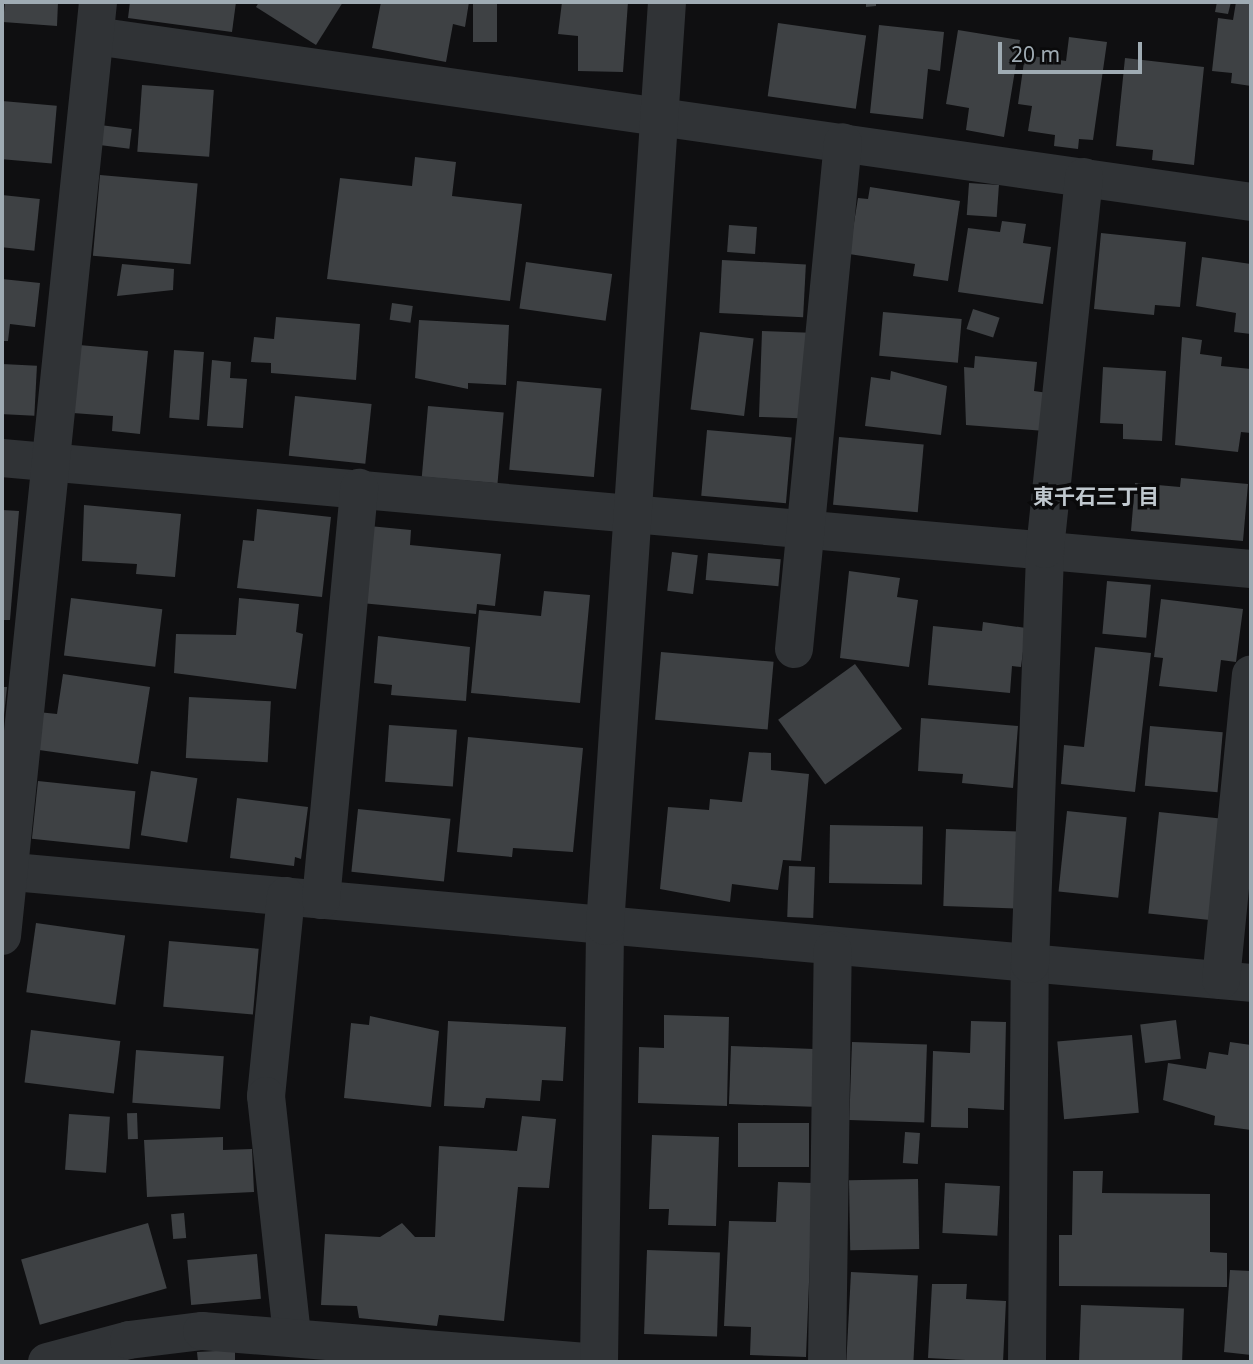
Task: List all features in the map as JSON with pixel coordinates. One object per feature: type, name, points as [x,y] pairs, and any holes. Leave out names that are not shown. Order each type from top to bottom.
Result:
[{"type":"street","points":[[599,1362],[605,926],[667,2]]},
{"type":"street","points":[[2,936],[5,871],[97,19],[659,116],[1251,202]]},
{"type":"street","points":[[793,649],[843,142]]},
{"type":"street","points":[[1027,1362],[1030,964],[1045,549],[1084,177]]},
{"type":"street","points":[[2,458],[633,510],[1251,569]]},
{"type":"street","points":[[292,1334],[266,1096],[303,898],[359,488]]},
{"type":"street","points":[[5,871],[605,926],[833,950],[1236,981],[1251,674]]},
{"type":"street","points":[[827,1362],[833,950]]},
{"type":"street","points":[[47,1362],[129,1340],[202,1331],[292,1334],[329,1350],[586,1362]]},
{"type":"building","points":[[5,2],[58,2],[57,26],[3,22]]},
{"type":"building","points":[[130,2],[236,2],[232,32],[128,18]]},
{"type":"building","points":[[259,2],[343,2],[316,45],[256,7]]},
{"type":"building","points":[[381,2],[469,2],[465,27],[453,24],[446,62],[372,48]]},
{"type":"building","points":[[473,2],[497,2],[497,42],[473,42]]},
{"type":"building","points":[[562,2],[628,2],[623,72],[578,71],[578,36],[558,34]]},
{"type":"building","points":[[866,2],[876,2],[876,6],[866,7]]},
{"type":"building","points":[[1217,2],[1231,2],[1228,14],[1215,12]]},
{"type":"building","points":[[1236,2],[1251,4],[1251,86],[1231,83],[1232,73],[1212,71],[1218,18],[1233,20]]},
{"type":"building","points":[[778,23],[866,35],[856,109],[768,96]]},
{"type":"building","points":[[879,25],[944,32],[940,71],[928,69],[923,119],[870,113]]},
{"type":"building","points":[[958,30],[1020,40],[1004,137],[966,130],[969,108],[946,104]]},
{"type":"building","points":[[1069,37],[1107,42],[1093,140],[1079,139],[1078,149],[1054,146],[1055,135],[1028,131],[1032,106],[1018,104],[1025,55],[1066,61]]},
{"type":"building","points":[[1125,58],[1204,67],[1194,165],[1152,160],[1153,150],[1116,146]]},
{"type":"building","points":[[142,85],[214,90],[209,157],[137,152]]},
{"type":"building","points":[[2,101],[57,106],[52,164],[2,159]]},
{"type":"building","points":[[100,125],[132,129],[129,149],[98,145]]},
{"type":"building","points":[[415,157],[456,162],[452,196],[522,204],[510,301],[327,279],[340,178],[412,186]]},
{"type":"building","points":[[100,175],[198,184],[191,264],[93,256]]},
{"type":"building","points":[[969,183],[999,185],[997,217],[967,215]]},
{"type":"building","points":[[870,187],[960,201],[948,281],[913,276],[915,264],[849,254],[858,198],[868,199]]},
{"type":"building","points":[[2,195],[40,199],[34,251],[2,247]]},
{"type":"building","points":[[1002,221],[1026,224],[1023,243],[1051,247],[1043,304],[958,292],[968,228],[1000,232]]},
{"type":"building","points":[[729,225],[757,227],[755,254],[727,252]]},
{"type":"building","points":[[1101,233],[1186,242],[1180,307],[1155,305],[1154,315],[1094,309]]},
{"type":"building","points":[[1202,257],[1251,264],[1251,334],[1234,332],[1236,313],[1196,306]]},
{"type":"building","points":[[722,260],[806,264],[803,317],[719,313]]},
{"type":"building","points":[[526,262],[612,274],[606,321],[519,309]]},
{"type":"building","points":[[122,264],[174,269],[173,290],[117,296]]},
{"type":"building","points":[[2,279],[40,283],[35,327],[10,324],[8,341],[2,341]]},
{"type":"building","points":[[392,303],[413,306],[410,323],[390,320]]},
{"type":"building","points":[[973,309],[1000,318],[993,338],[967,329]]},
{"type":"building","points":[[883,312],[962,319],[958,363],[879,356]]},
{"type":"building","points":[[276,317],[360,324],[356,380],[271,373],[271,363],[251,362],[254,337],[274,339]]},
{"type":"building","points":[[419,320],[509,325],[506,385],[468,383],[468,389],[415,378]]},
{"type":"building","points":[[762,331],[810,333],[807,419],[759,417]]},
{"type":"building","points":[[700,332],[754,339],[744,416],[690,409]]},
{"type":"building","points":[[1182,337],[1202,340],[1200,354],[1222,357],[1221,366],[1251,369],[1251,433],[1241,432],[1238,452],[1175,445]]},
{"type":"building","points":[[79,345],[148,351],[140,434],[112,431],[113,416],[73,413]]},
{"type":"building","points":[[174,350],[204,352],[199,420],[169,418]]},
{"type":"building","points":[[975,356],[1037,362],[1034,391],[1048,393],[1045,431],[966,425],[964,367],[974,368]]},
{"type":"building","points":[[212,360],[231,362],[230,378],[247,379],[243,428],[207,426]]},
{"type":"building","points":[[2,364],[37,366],[34,416],[2,414]]},
{"type":"building","points":[[1103,367],[1166,371],[1162,441],[1123,439],[1123,424],[1100,423]]},
{"type":"building","points":[[891,371],[947,386],[941,435],[865,426],[871,377],[890,380]]},
{"type":"building","points":[[517,381],[602,388],[594,477],[509,470]]},
{"type":"building","points":[[295,396],[372,404],[365,464],[289,456]]},
{"type":"building","points":[[428,406],[504,413],[498,483],[422,477]]},
{"type":"building","points":[[707,430],[792,437],[786,503],[701,496]]},
{"type":"building","points":[[839,437],[924,444],[918,512],[833,505]]},
{"type":"building","points":[[1181,478],[1248,484],[1243,541],[1131,531],[1135,483],[1180,487]]},
{"type":"building","points":[[84,505],[181,514],[175,577],[136,574],[137,564],[82,561]]},
{"type":"building","points":[[257,509],[331,517],[322,597],[237,588],[243,540],[254,541]]},
{"type":"building","points":[[2,510],[19,511],[10,620],[2,620]]},
{"type":"building","points":[[369,526],[411,530],[410,545],[501,554],[495,606],[477,604],[476,614],[361,603]]},
{"type":"building","points":[[672,552],[698,555],[693,594],[667,591]]},
{"type":"building","points":[[708,553],[781,559],[778,586],[706,580]]},
{"type":"building","points":[[849,571],[900,578],[897,597],[918,600],[909,667],[840,658]]},
{"type":"building","points":[[1107,581],[1151,585],[1146,638],[1102,634]]},
{"type":"building","points":[[544,591],[590,595],[580,703],[471,693],[479,610],[541,616]]},
{"type":"building","points":[[71,598],[162,609],[155,667],[64,656]]},
{"type":"building","points":[[239,598],[299,604],[296,632],[303,634],[296,689],[174,673],[176,634],[236,635]]},
{"type":"building","points":[[1161,599],[1243,609],[1236,662],[1221,660],[1217,692],[1159,686],[1163,658],[1154,657]]},
{"type":"building","points":[[983,622],[1026,628],[1021,667],[1012,666],[1010,693],[928,685],[933,626],[982,631]]},
{"type":"building","points":[[378,636],[470,647],[466,701],[391,695],[392,685],[374,683]]},
{"type":"building","points":[[1095,647],[1151,653],[1135,792],[1061,784],[1064,745],[1084,747]]},
{"type":"building","points":[[661,652],[774,662],[768,730],[655,720]]},
{"type":"building","points":[[855,664],[902,729],[825,785],[778,720]]},
{"type":"building","points":[[63,674],[150,687],[138,764],[32,749],[38,712],[57,714]]},
{"type":"building","points":[[2,687],[7,687],[4,715],[2,715]]},
{"type":"building","points":[[189,697],[271,701],[268,762],[186,758]]},
{"type":"building","points":[[921,718],[1018,726],[1013,788],[962,783],[963,774],[918,771]]},
{"type":"building","points":[[389,725],[457,730],[453,787],[385,782]]},
{"type":"building","points":[[1150,726],[1223,732],[1217,792],[1145,786]]},
{"type":"building","points":[[468,737],[583,748],[573,852],[513,848],[512,857],[457,852]]},
{"type":"building","points":[[749,752],[771,753],[771,770],[809,774],[801,861],[783,860],[778,890],[732,884],[730,902],[660,889],[668,807],[709,810],[710,799],[742,802]]},
{"type":"building","points":[[151,771],[197,778],[187,843],[141,835]]},
{"type":"building","points":[[38,781],[135,791],[129,849],[32,839]]},
{"type":"building","points":[[237,798],[308,807],[301,859],[295,857],[294,866],[230,858]]},
{"type":"building","points":[[358,809],[450,819],[444,881],[351,872]]},
{"type":"building","points":[[1067,811],[1127,817],[1118,898],[1059,892]]},
{"type":"building","points":[[1159,812],[1223,819],[1212,920],[1148,913]]},
{"type":"building","points":[[830,825],[923,827],[922,885],[829,883]]},
{"type":"building","points":[[946,829],[1019,832],[1016,909],[943,906]]},
{"type":"building","points":[[789,866],[815,867],[813,918],[787,917]]},
{"type":"building","points":[[36,923],[125,936],[115,1005],[26,992]]},
{"type":"building","points":[[169,941],[259,949],[253,1015],[163,1007]]},
{"type":"building","points":[[664,1015],[729,1017],[727,1106],[638,1103],[639,1047],[664,1048]]},
{"type":"building","points":[[370,1016],[439,1031],[431,1107],[344,1098],[351,1023],[369,1025]]},
{"type":"building","points":[[1176,1020],[1181,1059],[1145,1063],[1140,1024]]},
{"type":"building","points":[[448,1021],[566,1027],[563,1081],[542,1080],[540,1101],[486,1098],[484,1108],[444,1106]]},
{"type":"building","points":[[971,1021],[1006,1022],[1004,1110],[968,1108],[968,1128],[931,1127],[933,1051],[970,1053]]},
{"type":"building","points":[[31,1030],[120,1041],[114,1094],[25,1083]]},
{"type":"building","points":[[1132,1035],[1139,1113],[1064,1119],[1057,1042]]},
{"type":"building","points":[[852,1042],[927,1045],[924,1123],[849,1120]]},
{"type":"building","points":[[1230,1042],[1251,1045],[1251,1130],[1214,1125],[1215,1116],[1163,1100],[1168,1063],[1206,1069],[1209,1052],[1228,1055]]},
{"type":"building","points":[[731,1046],[814,1049],[812,1107],[729,1104]]},
{"type":"building","points":[[136,1050],[224,1056],[220,1109],[132,1103]]},
{"type":"building","points":[[127,1113],[137,1113],[138,1139],[128,1139]]},
{"type":"building","points":[[69,1114],[110,1117],[106,1173],[65,1170]]},
{"type":"building","points":[[522,1116],[556,1119],[549,1188],[518,1187],[504,1321],[439,1315],[437,1326],[359,1318],[357,1306],[321,1305],[325,1234],[380,1237],[402,1223],[415,1237],[435,1237],[439,1146],[517,1151]]},
{"type":"building","points":[[738,1123],[809,1123],[809,1167],[738,1167]]},
{"type":"building","points":[[905,1132],[920,1133],[918,1164],[903,1163]]},
{"type":"building","points":[[652,1135],[719,1137],[716,1226],[668,1225],[669,1209],[649,1209]]},
{"type":"building","points":[[223,1137],[223,1150],[252,1149],[254,1192],[147,1197],[144,1140]]},
{"type":"building","points":[[1073,1171],[1103,1171],[1102,1193],[1210,1194],[1210,1252],[1227,1253],[1227,1287],[1059,1286],[1059,1235],[1072,1235]]},
{"type":"building","points":[[918,1179],[919,1249],[850,1250],[849,1180]]},
{"type":"building","points":[[778,1182],[813,1183],[806,1357],[750,1355],[751,1327],[724,1326],[729,1221],[776,1222]]},
{"type":"building","points":[[945,1183],[1000,1186],[997,1236],[942,1233]]},
{"type":"building","points":[[184,1213],[186,1238],[173,1239],[171,1214]]},
{"type":"building","points":[[148,1223],[167,1288],[40,1325],[21,1259]]},
{"type":"building","points":[[647,1250],[720,1253],[717,1336],[644,1334]]},
{"type":"building","points":[[257,1254],[261,1299],[191,1305],[187,1260]]},
{"type":"building","points":[[1230,1270],[1251,1271],[1251,1355],[1224,1352]]},
{"type":"building","points":[[851,1272],[918,1276],[913,1362],[846,1361]]},
{"type":"building","points":[[932,1284],[967,1284],[966,1299],[1006,1301],[1003,1362],[928,1358]]},
{"type":"building","points":[[1081,1305],[1184,1309],[1182,1362],[1079,1362]]},
{"type":"building","points":[[235,1350],[235,1362],[198,1362],[197,1352]]},
{"type":"district","name":"東千石三丁目","points":[[1096,496]]}]
